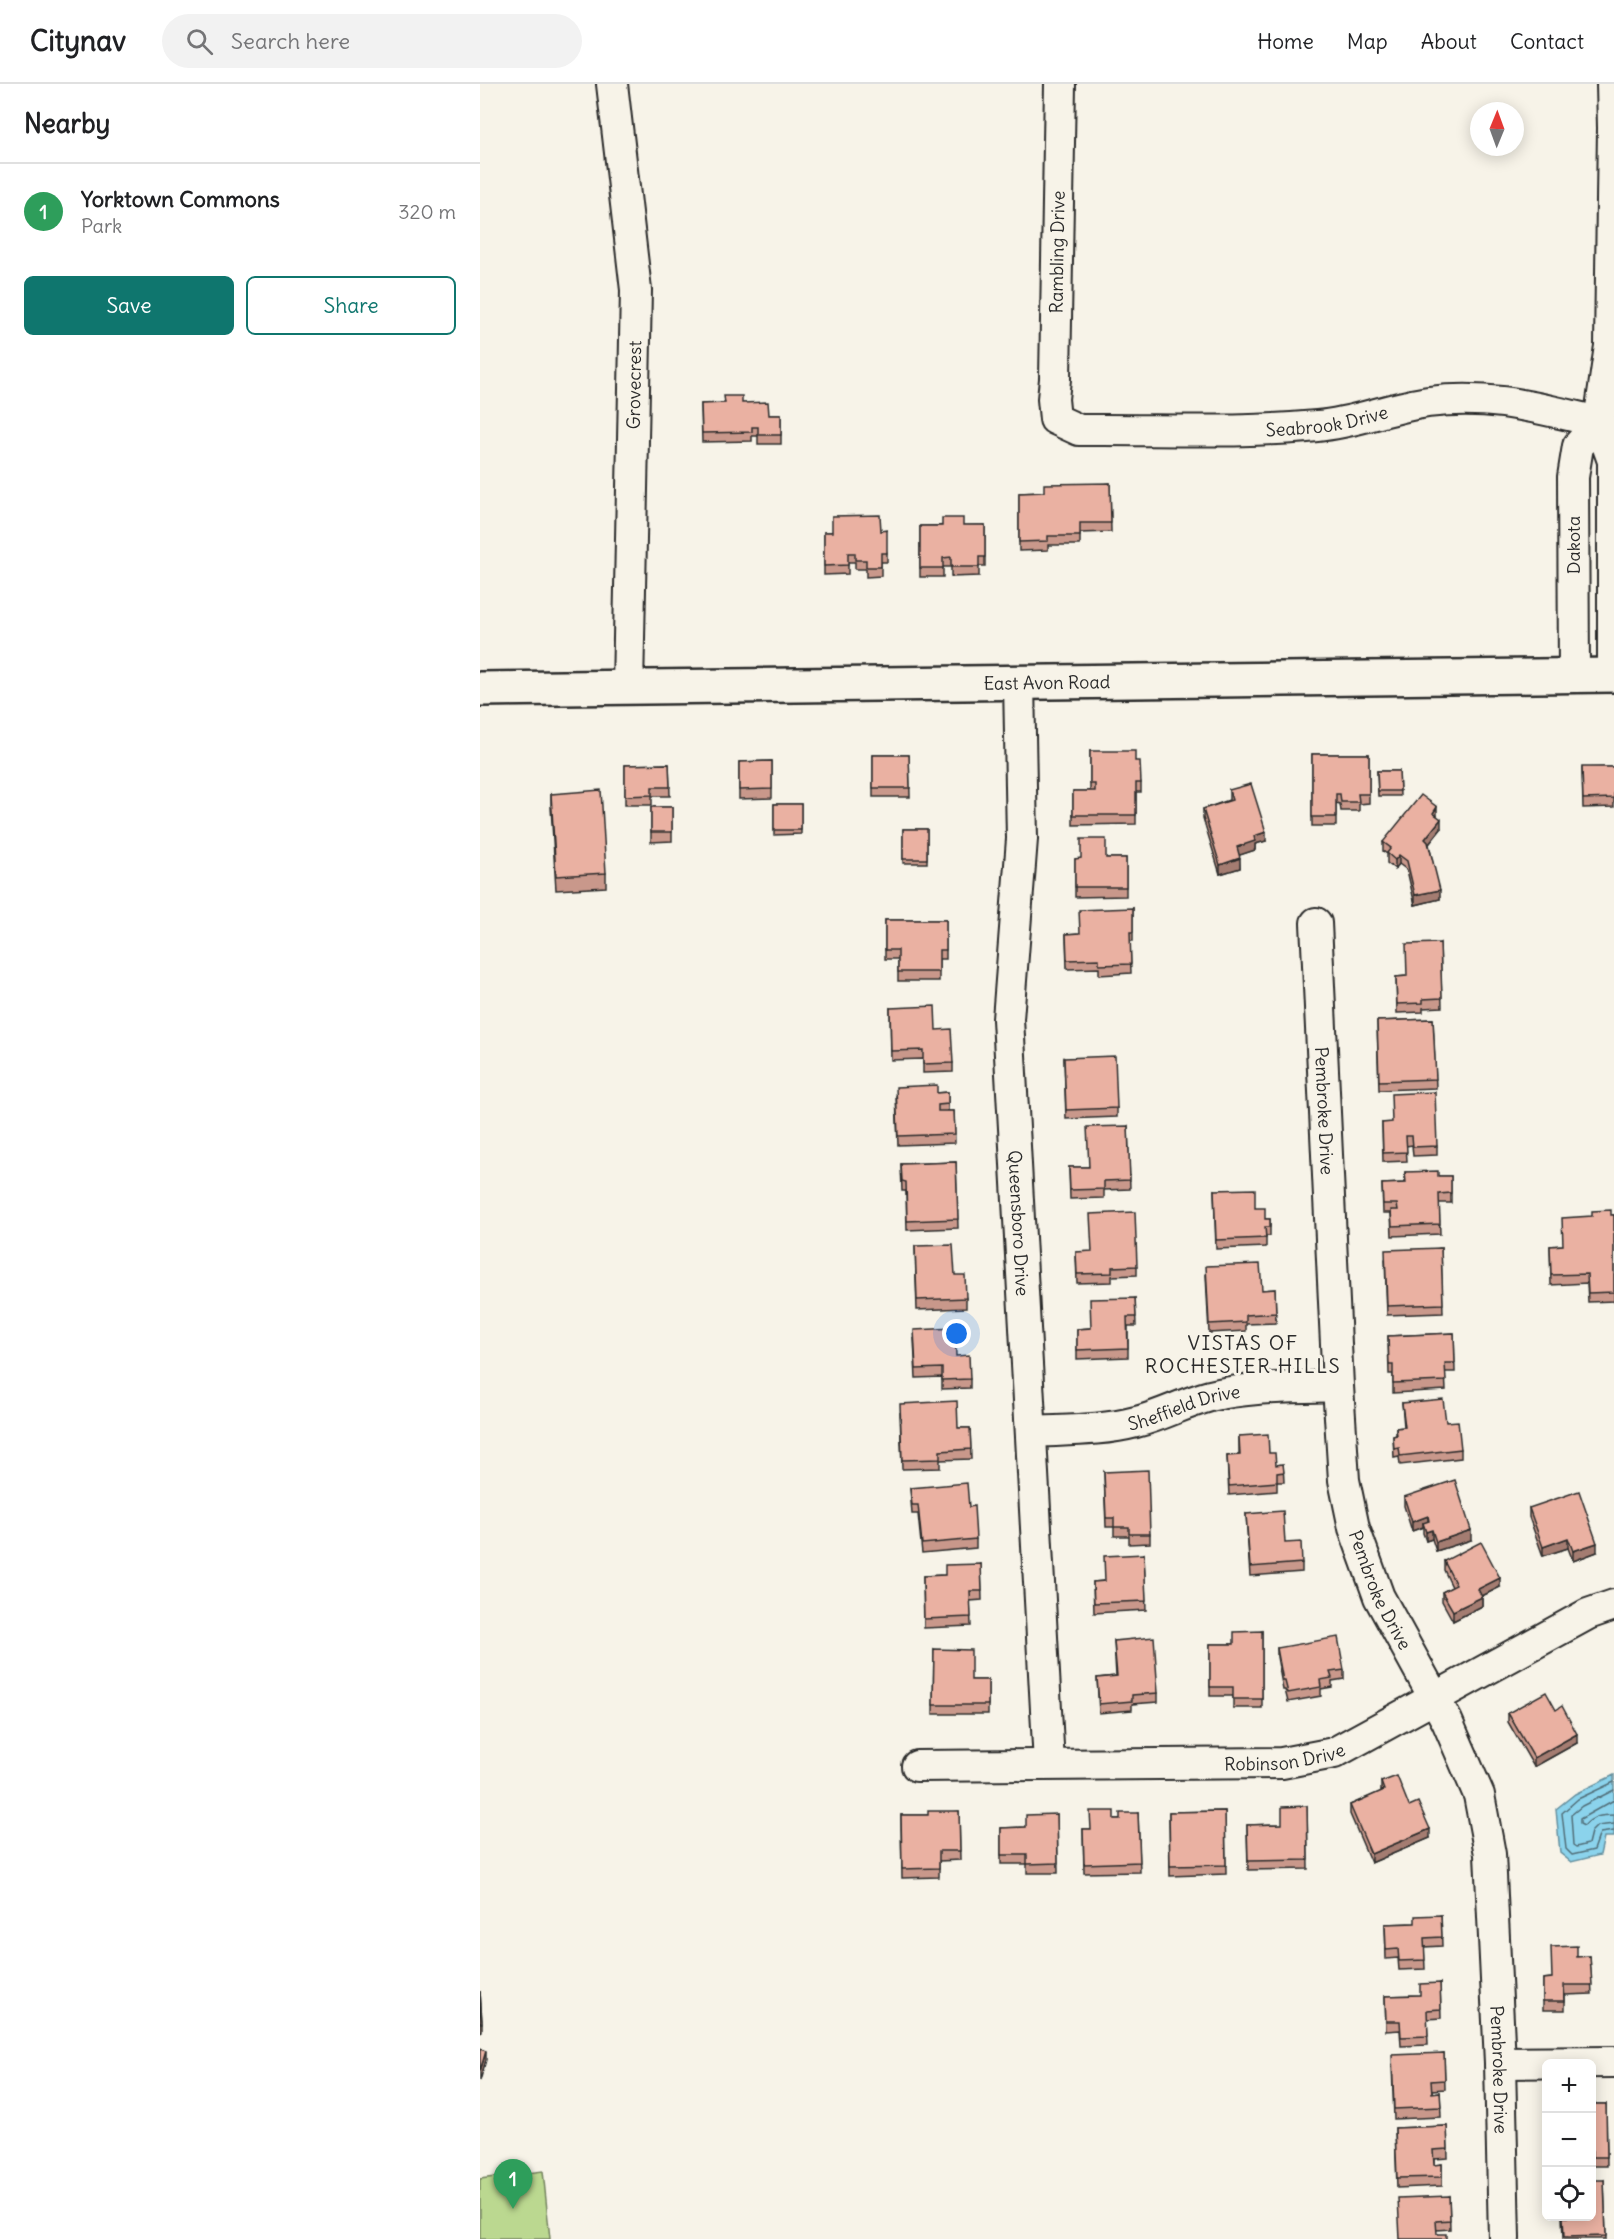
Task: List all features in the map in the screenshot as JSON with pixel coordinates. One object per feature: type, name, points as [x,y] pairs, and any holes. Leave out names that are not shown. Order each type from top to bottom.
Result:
[{"type":"main road","name":"East Avon Road","points":[[480,689],[1614,675]]},
{"type":"street","name":"Grovecrest","points":[[612,84],[636,290],[628,688]]},
{"type":"street","name":"Rambling Drive","points":[[1055,419],[1053,399],[1060,84]]},
{"type":"street","points":[[1612,84],[1610,346],[1599,422],[1614,461],[1614,675]]},
{"type":"street","name":"Seabrook Drive","points":[[1055,419],[1079,430],[1279,429],[1321,426],[1426,402],[1471,398],[1512,402],[1599,422]]},
{"type":"street","name":"Dakota","points":[[1574,675],[1573,477],[1578,446],[1599,422]]},
{"type":"street","name":"Queensboro Drive","points":[[1019,682],[1022,840],[1008,1019],[1049,1764]]},
{"type":"street","name":"Pembroke Drive","points":[[1316,923],[1344,1479],[1354,1528],[1379,1597],[1447,1721],[1479,1795],[1490,1854],[1500,2063],[1504,2239]]},
{"type":"street","name":"Sheffield Drive","points":[[1031,1432],[1106,1428],[1127,1424],[1210,1396],[1244,1390],[1338,1386]]},
{"type":"street","name":"Robinson Drive","points":[[917,1766],[1282,1763],[1334,1753],[1587,1614],[1614,1605]]},
{"type":"street","points":[[1500,2063],[1614,2062]]},
{"type":"green space","points":[[543,2171],[550,2239],[480,2239],[480,2179]]},
{"type":"water","points":[[1614,1775],[1614,1837],[1604,1837],[1600,1855],[1571,1862],[1560,1853],[1556,1809],[1575,1794]]},
{"type":"building","points":[[724,396],[742,396],[742,403],[768,402],[769,415],[781,415],[781,435],[758,435],[758,427],[752,427],[752,432],[702,433],[701,404],[725,403]]},
{"type":"building","points":[[1110,483],[1111,523],[1080,523],[1080,536],[1048,536],[1048,541],[1019,542],[1019,493],[1044,492],[1044,484]]},
{"type":"building","points":[[880,515],[881,531],[887,530],[887,553],[881,553],[881,567],[866,567],[866,560],[855,560],[855,553],[848,553],[848,565],[824,566],[824,532],[832,532],[832,516]]},
{"type":"building","points":[[942,518],[963,518],[963,525],[985,525],[985,557],[979,557],[979,567],[951,567],[951,557],[943,558],[943,568],[920,568],[920,526],[942,526]]},
{"type":"building","points":[[1090,751],[1135,751],[1135,761],[1140,761],[1141,783],[1136,783],[1136,815],[1073,815],[1073,791],[1095,791],[1095,784],[1090,784]]},
{"type":"building","points":[[1312,754],[1369,754],[1369,794],[1358,794],[1359,802],[1341,802],[1340,794],[1336,794],[1336,817],[1312,817]]},
{"type":"building","points":[[873,755],[909,755],[910,788],[873,788]]},
{"type":"building","points":[[772,761],[772,789],[739,790],[739,762]]},
{"type":"building","points":[[669,764],[670,787],[652,787],[652,795],[625,796],[625,765]]},
{"type":"building","points":[[1582,767],[1614,767],[1614,798],[1583,799]]},
{"type":"building","points":[[1377,771],[1399,771],[1400,791],[1378,791]]},
{"type":"building","points":[[1251,784],[1266,832],[1254,836],[1255,841],[1237,847],[1240,858],[1220,865],[1203,809],[1232,800],[1229,790]]},
{"type":"building","points":[[601,790],[606,873],[556,876],[551,794]]},
{"type":"building","points":[[1421,795],[1437,807],[1433,813],[1441,819],[1425,839],[1428,842],[1440,890],[1415,895],[1407,861],[1399,855],[1395,860],[1387,853],[1391,848],[1383,842]]},
{"type":"building","points":[[774,804],[801,804],[801,830],[774,830]]},
{"type":"building","points":[[651,807],[672,807],[672,832],[651,832]]},
{"type":"building","points":[[903,829],[927,829],[927,859],[903,859]]},
{"type":"building","points":[[1081,839],[1106,839],[1106,858],[1126,858],[1126,887],[1075,887],[1075,859],[1081,858]]},
{"type":"building","points":[[1133,908],[1133,932],[1130,932],[1131,964],[1099,965],[1099,959],[1067,960],[1066,934],[1080,933],[1079,910]]},
{"type":"building","points":[[885,920],[946,920],[946,950],[939,950],[939,972],[898,972],[898,950],[885,950]]},
{"type":"building","points":[[1440,943],[1442,998],[1423,999],[1423,1003],[1397,1004],[1396,977],[1407,976],[1406,944]]},
{"type":"building","points":[[935,1006],[936,1030],[951,1029],[953,1063],[923,1064],[923,1050],[891,1051],[890,1008]]},
{"type":"building","points":[[1433,1019],[1436,1079],[1379,1081],[1377,1021]]},
{"type":"building","points":[[1115,1056],[1117,1108],[1066,1110],[1064,1058]]},
{"type":"building","points":[[937,1085],[937,1093],[948,1092],[948,1104],[938,1105],[938,1111],[954,1111],[955,1134],[898,1136],[896,1087]]},
{"type":"building","points":[[1435,1092],[1437,1146],[1413,1147],[1412,1136],[1406,1136],[1407,1152],[1383,1153],[1382,1123],[1392,1122],[1391,1094]]},
{"type":"building","points":[[1128,1126],[1130,1180],[1104,1181],[1104,1189],[1070,1190],[1069,1167],[1089,1167],[1087,1127]]},
{"type":"building","points":[[956,1162],[958,1219],[907,1221],[906,1182],[902,1181],[901,1164]]},
{"type":"building","points":[[1438,1171],[1438,1176],[1451,1176],[1451,1193],[1439,1194],[1440,1224],[1392,1226],[1391,1210],[1398,1210],[1397,1204],[1383,1204],[1382,1184],[1406,1183],[1405,1172]]},
{"type":"building","points":[[1255,1189],[1255,1208],[1265,1208],[1265,1219],[1270,1219],[1270,1227],[1265,1227],[1266,1238],[1216,1240],[1214,1190]]},
{"type":"building","points":[[1611,1210],[1611,1215],[1614,1215],[1614,1292],[1588,1293],[1587,1274],[1551,1275],[1550,1246],[1563,1245],[1562,1218],[1592,1216],[1592,1211]]},
{"type":"building","points":[[1135,1212],[1137,1266],[1112,1267],[1112,1273],[1077,1274],[1076,1252],[1092,1251],[1090,1214]]},
{"type":"building","points":[[953,1245],[955,1275],[965,1275],[966,1298],[917,1300],[915,1246]]},
{"type":"building","points":[[1441,1248],[1443,1304],[1387,1306],[1385,1250]]},
{"type":"building","points":[[1260,1264],[1262,1290],[1275,1289],[1276,1313],[1246,1315],[1246,1322],[1209,1324],[1206,1266]]},
{"type":"building","points":[[1135,1298],[1136,1317],[1127,1317],[1128,1348],[1077,1350],[1077,1329],[1091,1328],[1090,1299]]},
{"type":"building","points":[[955,1328],[956,1356],[969,1355],[970,1379],[942,1380],[942,1368],[916,1369],[914,1330]]},
{"type":"building","points":[[1454,1333],[1455,1363],[1445,1363],[1446,1381],[1393,1383],[1393,1365],[1389,1365],[1388,1336]]},
{"type":"building","points":[[1443,1399],[1446,1422],[1458,1421],[1461,1449],[1400,1456],[1399,1448],[1394,1449],[1393,1436],[1397,1435],[1396,1428],[1405,1427],[1402,1403]]},
{"type":"building","points":[[957,1401],[958,1428],[970,1428],[971,1449],[940,1451],[940,1459],[902,1460],[900,1404]]},
{"type":"building","points":[[1268,1434],[1269,1453],[1275,1453],[1276,1465],[1283,1464],[1284,1472],[1277,1473],[1277,1482],[1229,1486],[1227,1456],[1240,1455],[1239,1436]]},
{"type":"building","points":[[1148,1470],[1150,1534],[1129,1534],[1129,1527],[1114,1527],[1114,1518],[1106,1518],[1104,1472]]},
{"type":"building","points":[[1455,1480],[1471,1530],[1436,1542],[1432,1530],[1426,1532],[1423,1523],[1429,1521],[1428,1516],[1412,1522],[1404,1497]]},
{"type":"building","points":[[967,1483],[969,1507],[974,1506],[976,1539],[922,1544],[918,1505],[912,1505],[910,1488]]},
{"type":"building","points":[[1579,1491],[1597,1543],[1573,1551],[1568,1538],[1543,1547],[1529,1508]]},
{"type":"building","points":[[1283,1511],[1285,1543],[1301,1542],[1302,1563],[1250,1567],[1246,1514]]},
{"type":"building","points":[[1481,1542],[1500,1578],[1478,1589],[1482,1597],[1453,1611],[1442,1592],[1456,1585],[1444,1561]]},
{"type":"building","points":[[1144,1554],[1146,1601],[1094,1603],[1093,1582],[1105,1581],[1104,1556]]},
{"type":"building","points":[[981,1564],[982,1591],[970,1591],[971,1617],[924,1619],[923,1576],[945,1575],[945,1565]]},
{"type":"building","points":[[1262,1631],[1262,1699],[1233,1699],[1233,1687],[1210,1687],[1210,1644],[1234,1644],[1234,1632]]},
{"type":"building","points":[[1154,1637],[1158,1693],[1132,1695],[1132,1701],[1099,1704],[1097,1678],[1117,1676],[1114,1641]]},
{"type":"building","points":[[1338,1637],[1344,1670],[1330,1672],[1332,1678],[1320,1680],[1321,1687],[1288,1693],[1285,1681],[1283,1681],[1277,1648]]},
{"type":"building","points":[[934,1649],[971,1650],[971,1680],[988,1680],[988,1705],[933,1705]]},
{"type":"building","points":[[1546,1692],[1556,1710],[1562,1706],[1577,1734],[1534,1758],[1508,1713]]},
{"type":"building","points":[[1397,1776],[1409,1806],[1418,1802],[1430,1829],[1371,1854],[1350,1805],[1384,1790],[1381,1782]]},
{"type":"building","points":[[1307,1806],[1308,1860],[1248,1861],[1247,1825],[1282,1824],[1282,1807]]},
{"type":"building","points":[[928,1811],[959,1811],[960,1851],[939,1851],[939,1868],[902,1869],[901,1815],[928,1815]]},
{"type":"building","points":[[1090,1811],[1114,1811],[1114,1819],[1120,1819],[1120,1813],[1138,1813],[1140,1862],[1084,1864],[1083,1829],[1091,1829]]},
{"type":"building","points":[[1225,1811],[1226,1865],[1170,1866],[1169,1812]]},
{"type":"building","points":[[1057,1814],[1058,1863],[1027,1864],[1027,1855],[1001,1855],[1001,1828],[1026,1827],[1026,1815]]},
{"type":"building","points":[[1441,1915],[1442,1937],[1424,1938],[1425,1960],[1399,1961],[1398,1949],[1386,1950],[1385,1924],[1415,1923],[1415,1916]]},
{"type":"building","points":[[1577,1946],[1577,1957],[1590,1956],[1592,1985],[1564,1985],[1565,2001],[1543,2001],[1543,1979],[1552,1978],[1551,1947]]},
{"type":"building","points":[[1440,1983],[1441,2009],[1427,2010],[1428,2036],[1401,2037],[1400,2021],[1386,2021],[1385,1996],[1420,1995],[1420,1984]]},
{"type":"building","points":[[480,1991],[482,2023],[480,2023]]},
{"type":"building","points":[[480,2049],[486,2051],[480,2071]]},
{"type":"building","points":[[1444,2053],[1445,2080],[1431,2081],[1432,2093],[1440,2092],[1441,2107],[1394,2109],[1392,2055]]},
{"type":"building","points":[[1596,2104],[1606,2104],[1607,2157],[1596,2157]]},
{"type":"building","points":[[1447,2126],[1448,2149],[1433,2150],[1434,2165],[1442,2164],[1442,2177],[1397,2178],[1395,2128]]},
{"type":"building","points":[[1596,2180],[1604,2180],[1606,2236],[1564,2237],[1563,2221],[1596,2221]]},
{"type":"building","points":[[1449,2196],[1450,2220],[1436,2221],[1437,2234],[1446,2234],[1446,2239],[1400,2239],[1398,2198]]},
{"type":"place","name":"Yorktown Commons","points":[[513,2209]]},
{"type":"district","name":"VISTAS OF ROCHESTER HILLS","points":[[1243,1354]]}]
